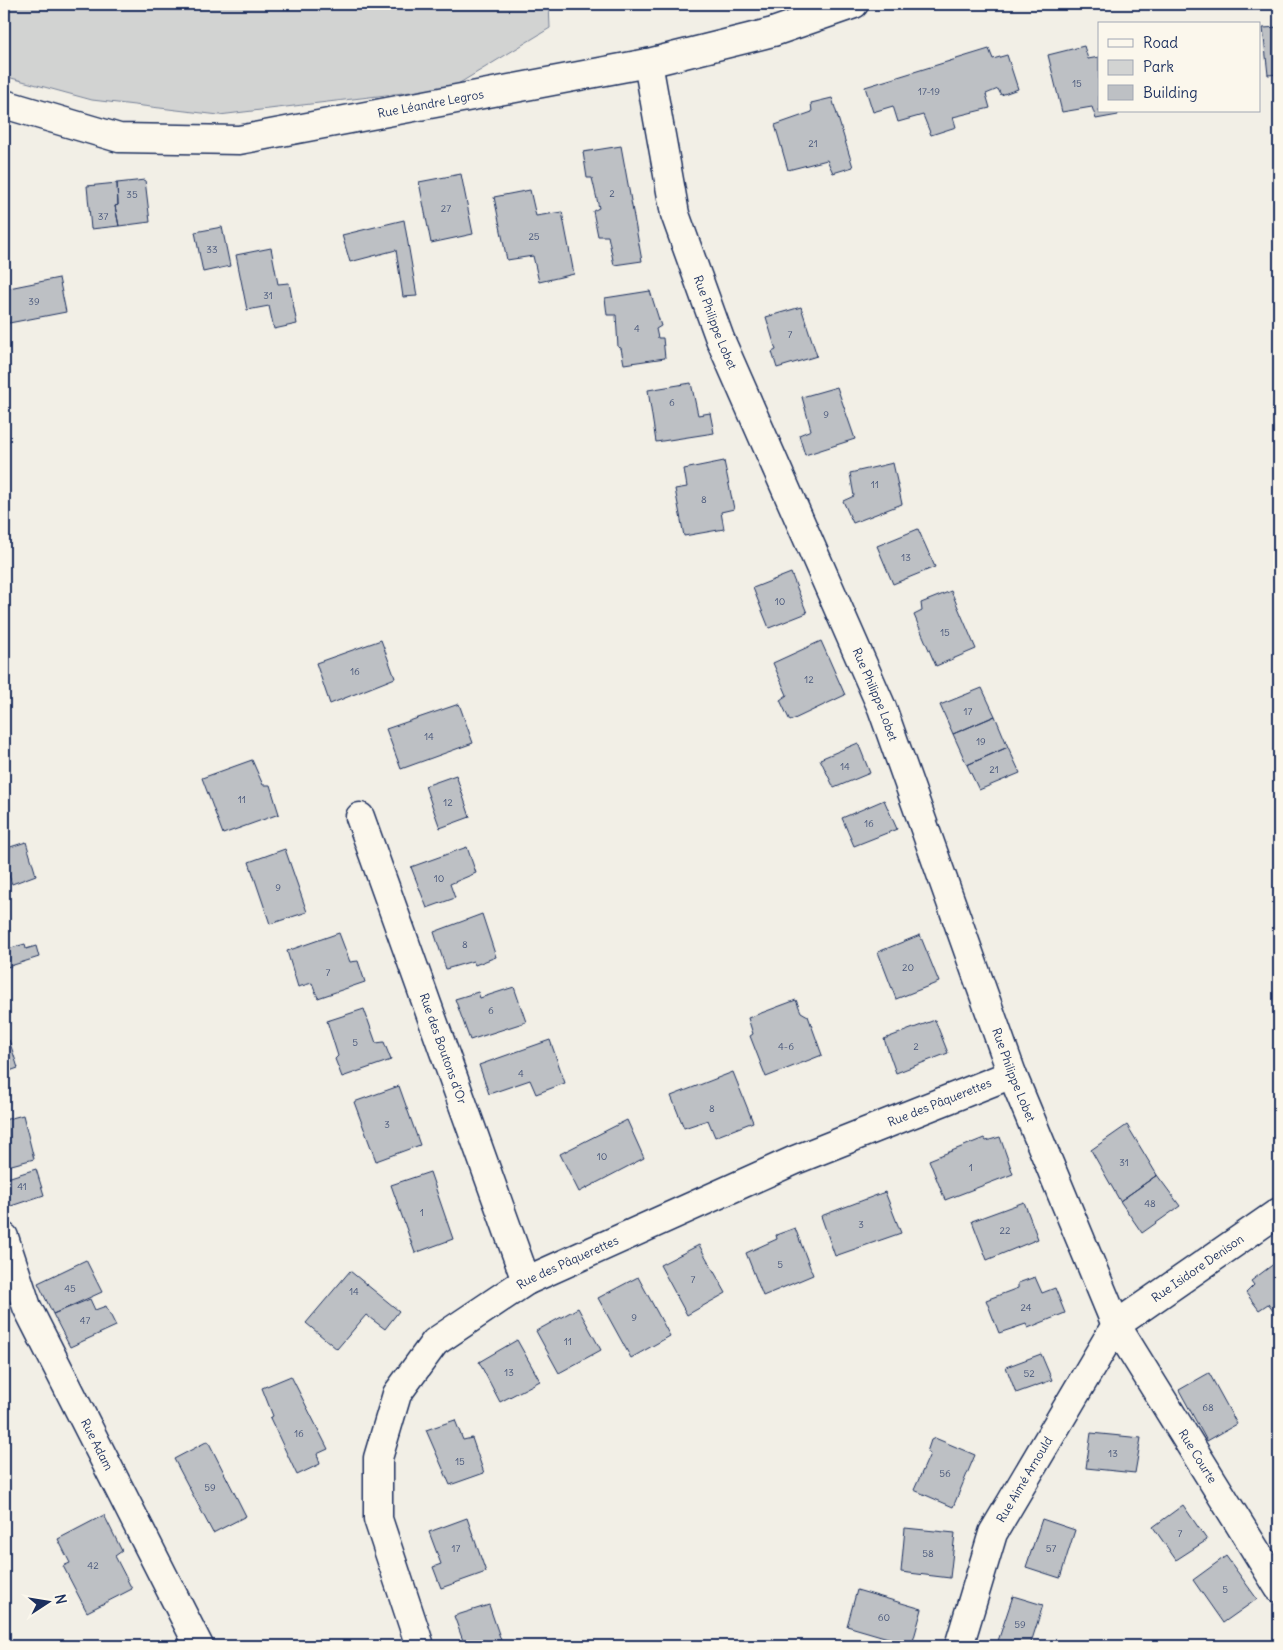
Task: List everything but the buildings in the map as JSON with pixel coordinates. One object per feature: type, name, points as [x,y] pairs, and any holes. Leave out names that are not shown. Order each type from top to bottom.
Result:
[{"type":"street","name":"Rue Léandre Legros","points":[[4,104],[119,138],[239,140],[648,63],[773,32],[854,4]]},
{"type":"street","name":"Rue Philippe Lobet","points":[[648,63],[674,214],[720,339],[882,708],[1012,1074],[1116,1325]]},
{"type":"street","name":"Rue des Boutons d'Or","points":[[360,816],[526,1281]]},
{"type":"street","name":"Rue des Pâquerettes","points":[[420,1646],[378,1518],[378,1458],[397,1394],[435,1342],[526,1281],[795,1160],[1012,1074]]},
{"type":"street","name":"Rue Isidore Denison","points":[[1116,1325],[1279,1212]]},
{"type":"street","name":"Rue Adam","points":[[4,1237],[27,1307],[199,1646]]},
{"type":"street","name":"Rue Courte","points":[[1116,1325],[1279,1588]]},
{"type":"street","name":"Rue Aimé Arnould","points":[[959,1646],[993,1533],[1116,1325]]},
{"type":"green space","points":[[4,4],[549,4],[550,28],[453,87],[219,115],[92,100],[4,76]]}]
